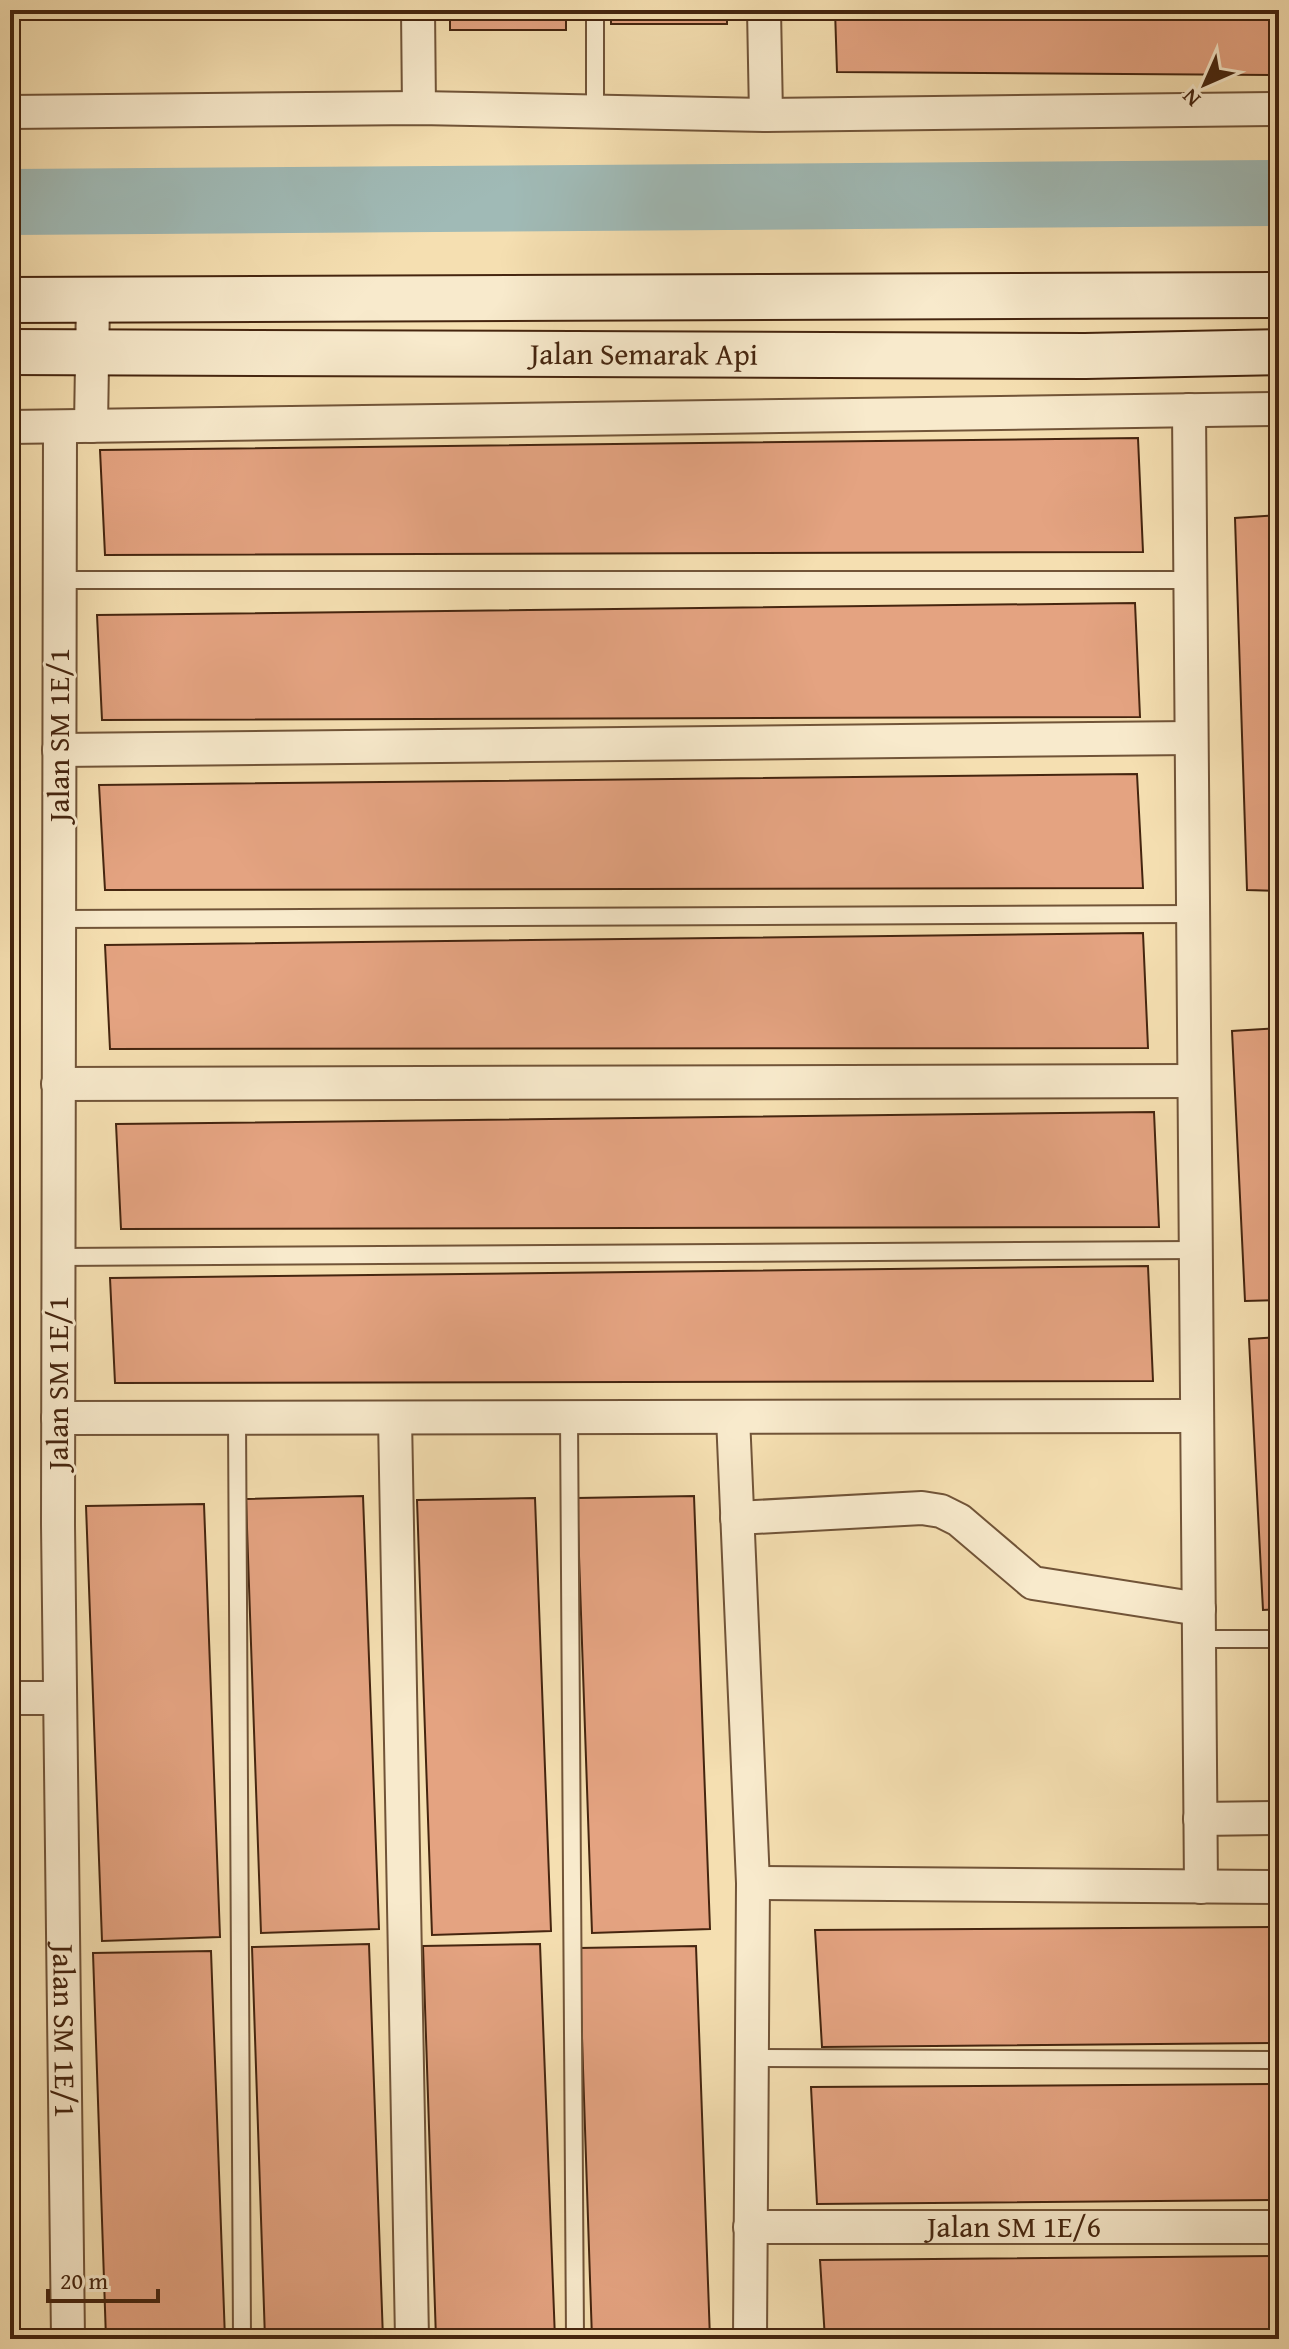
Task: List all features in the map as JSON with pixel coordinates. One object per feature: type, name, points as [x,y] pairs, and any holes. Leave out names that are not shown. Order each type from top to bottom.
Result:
[{"type":"street","points":[[418,10],[419,108]]},
{"type":"street","points":[[764,10],[766,115]]},
{"type":"street","points":[[10,112],[419,108],[766,115],[1279,109]]},
{"type":"street","name":"Jalan Semarak Api","points":[[10,300],[1279,295]]},
{"type":"street","name":"Jalan SM 1E/1","points":[[68,2339],[58,1418],[59,580],[75,426],[91,352],[93,300]]},
{"type":"street","name":"Jalan Semarak Api","points":[[10,352],[1054,356],[1279,352]]},
{"type":"street","points":[[10,427],[1279,409]]},
{"type":"street","points":[[1189,410],[1201,1887]]},
{"type":"street","points":[[59,750],[1191,738]]},
{"type":"street","points":[[58,1084],[1194,1081]]},
{"type":"street","points":[[58,1418],[1197,1416]]},
{"type":"street","points":[[733,1417],[753,1883],[750,2339]]},
{"type":"street","points":[[395,1418],[412,2339]]},
{"type":"street","points":[[737,1518],[922,1508],[941,1511],[959,1520],[1033,1583],[1199,1624]]},
{"type":"street","points":[[10,1698],[60,1698]]},
{"type":"street","points":[[1200,1819],[1279,1818]]},
{"type":"street","points":[[753,1883],[1279,1887]]},
{"type":"street","name":"Jalan SM 1E/6","points":[[750,2227],[1279,2227]]},
{"type":"lane","points":[[595,10],[595,112]]},
{"type":"lane","points":[[59,580],[1190,580]]},
{"type":"lane","points":[[59,919],[1193,914]]},
{"type":"lane","points":[[59,1257],[1195,1250]]},
{"type":"lane","points":[[237,1417],[242,2339]]},
{"type":"lane","points":[[569,1418],[575,2339]]},
{"type":"lane","points":[[1199,1624],[1279,1639]]},
{"type":"lane","points":[[752,2058],[1279,2060]]},
{"type":"building","points":[[450,10],[566,10],[566,30],[450,30]]},
{"type":"building","points":[[611,10],[727,10],[727,24],[611,24]]},
{"type":"building","points":[[835,10],[1279,10],[1279,75],[837,72]]},
{"type":"building","points":[[1138,438],[1143,552],[105,555],[100,450]]},
{"type":"building","points":[[1279,515],[1279,891],[1247,890],[1235,518]]},
{"type":"building","points":[[1135,603],[1140,717],[102,720],[97,615]]},
{"type":"building","points":[[1137,774],[1143,888],[105,890],[99,785]]},
{"type":"building","points":[[1143,933],[1148,1048],[110,1049],[105,945]]},
{"type":"building","points":[[1279,1028],[1279,1300],[1245,1301],[1232,1031]]},
{"type":"building","points":[[1154,1112],[1159,1227],[121,1229],[116,1124]]},
{"type":"building","points":[[1148,1266],[1153,1381],[115,1383],[110,1278]]},
{"type":"building","points":[[1279,1337],[1279,1609],[1263,1610],[1249,1339]]},
{"type":"building","points":[[363,1496],[379,1929],[261,1933],[246,1499]]},
{"type":"building","points":[[694,1496],[710,1929],[592,1933],[577,1498]]},
{"type":"building","points":[[535,1498],[551,1931],[432,1935],[417,1500]]},
{"type":"building","points":[[204,1504],[220,1937],[102,1941],[86,1506]]},
{"type":"building","points":[[1279,1927],[1279,2043],[822,2047],[815,1930]]},
{"type":"building","points":[[369,1944],[383,2339],[265,2339],[252,1947]]},
{"type":"building","points":[[540,1944],[555,2339],[436,2339],[423,1946]]},
{"type":"building","points":[[696,1946],[710,2339],[592,2339],[579,1948]]},
{"type":"building","points":[[211,1951],[225,2339],[106,2339],[93,1953]]},
{"type":"building","points":[[1279,2084],[1279,2200],[817,2204],[811,2087]]},
{"type":"building","points":[[1279,2256],[1279,2339],[825,2339],[820,2260]]},
{"type":"waterway","points":[[10,202],[1279,193]]}]
